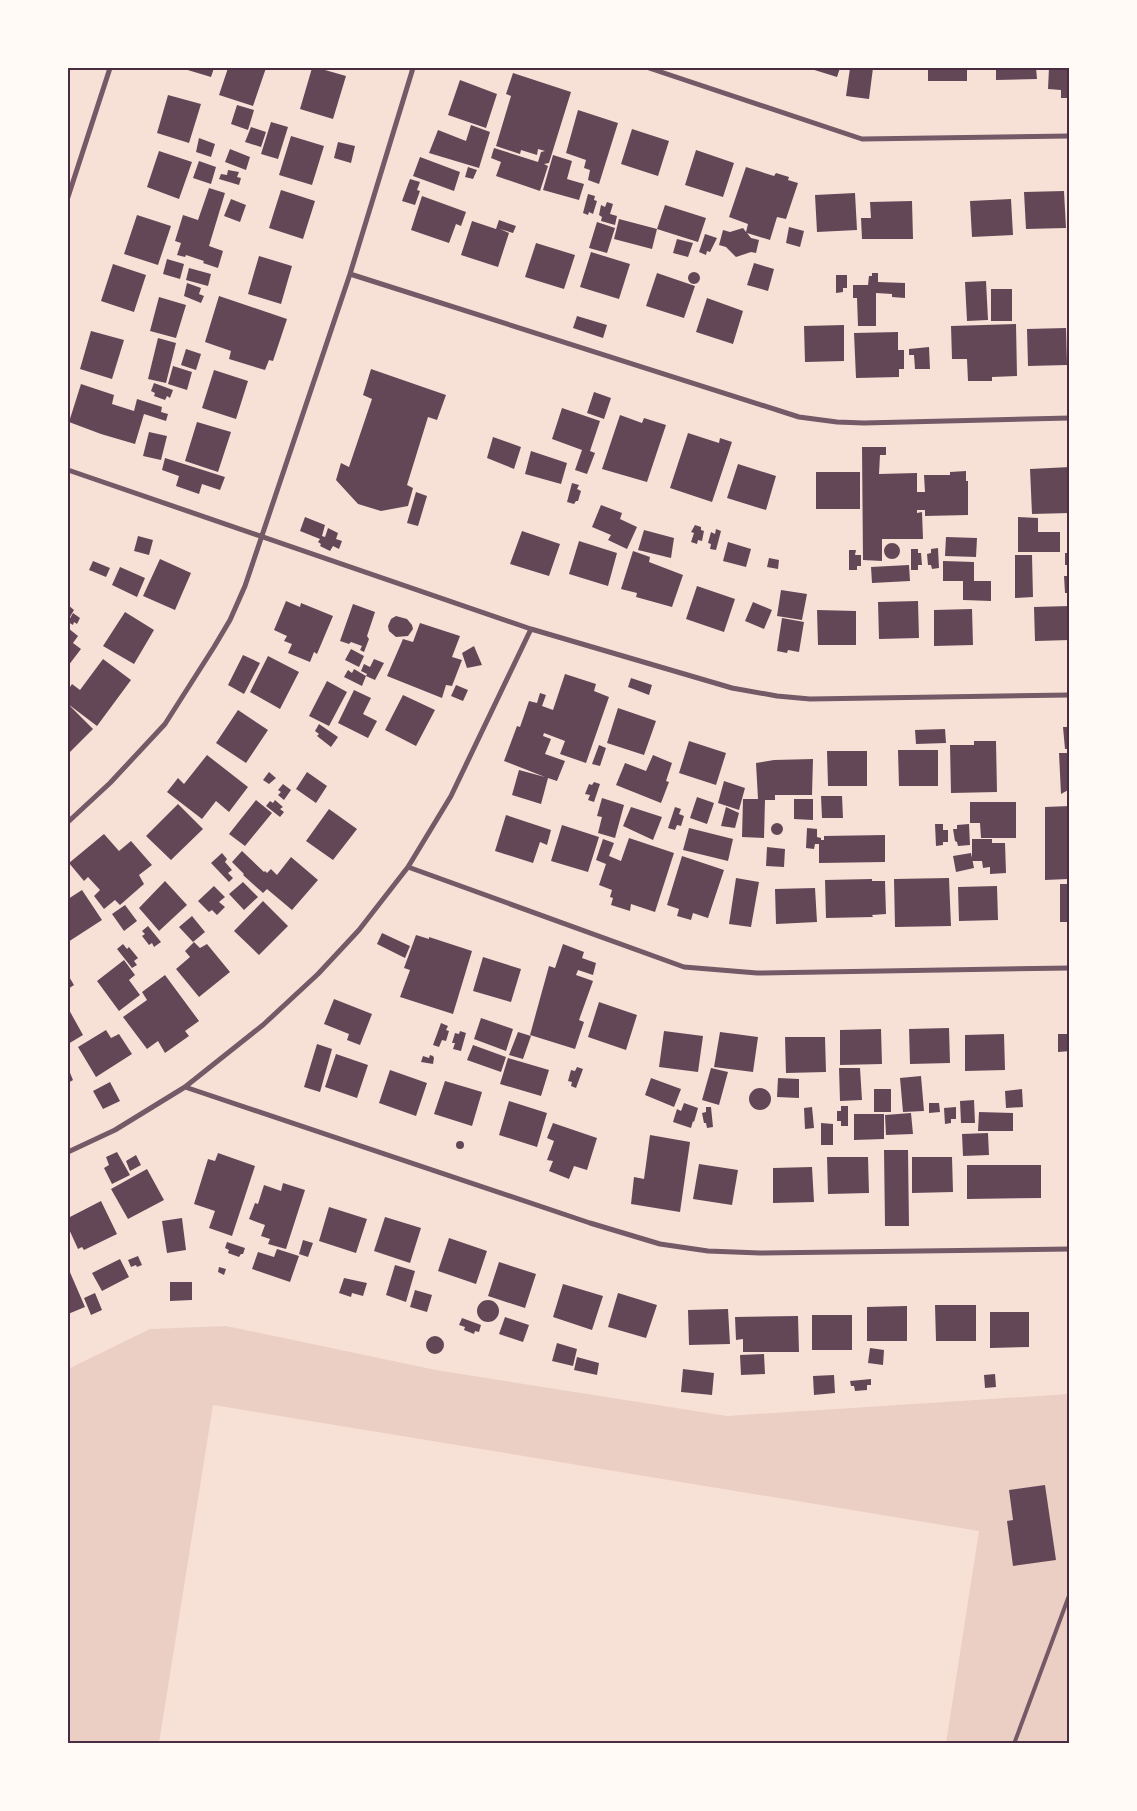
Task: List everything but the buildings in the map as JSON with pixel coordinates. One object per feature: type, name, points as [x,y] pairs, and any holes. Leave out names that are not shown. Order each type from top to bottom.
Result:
[{"type":"street","points":[[68,197],[110,68]]},
{"type":"street","points":[[68,822],[110,784],[165,724],[197,676],[230,620],[263,537],[350,274],[413,68]]},
{"type":"street","points":[[649,68],[862,139],[1070,136]]},
{"type":"street","points":[[350,274],[799,417],[864,423],[1070,418]]},
{"type":"street","points":[[68,470],[531,629],[732,688],[777,696],[810,699],[1070,695]]},
{"type":"street","points":[[68,1152],[115,1130],[186,1087],[263,1025],[318,974],[359,930],[408,867],[451,796],[531,629]]},
{"type":"street","points":[[408,867],[684,967],[757,973],[1070,968]]},
{"type":"street","points":[[186,1087],[590,1223],[660,1244],[708,1251],[760,1253],[1070,1249]]},
{"type":"lane","points":[[1014,1744],[1070,1593]]},
{"type":"shaded area","points":[[226,1326],[436,1370],[727,1416],[1069,1394],[1069,1743],[946,1743],[979,1531],[213,1405],[159,1743],[68,1744],[68,1369],[150,1329]]}]
